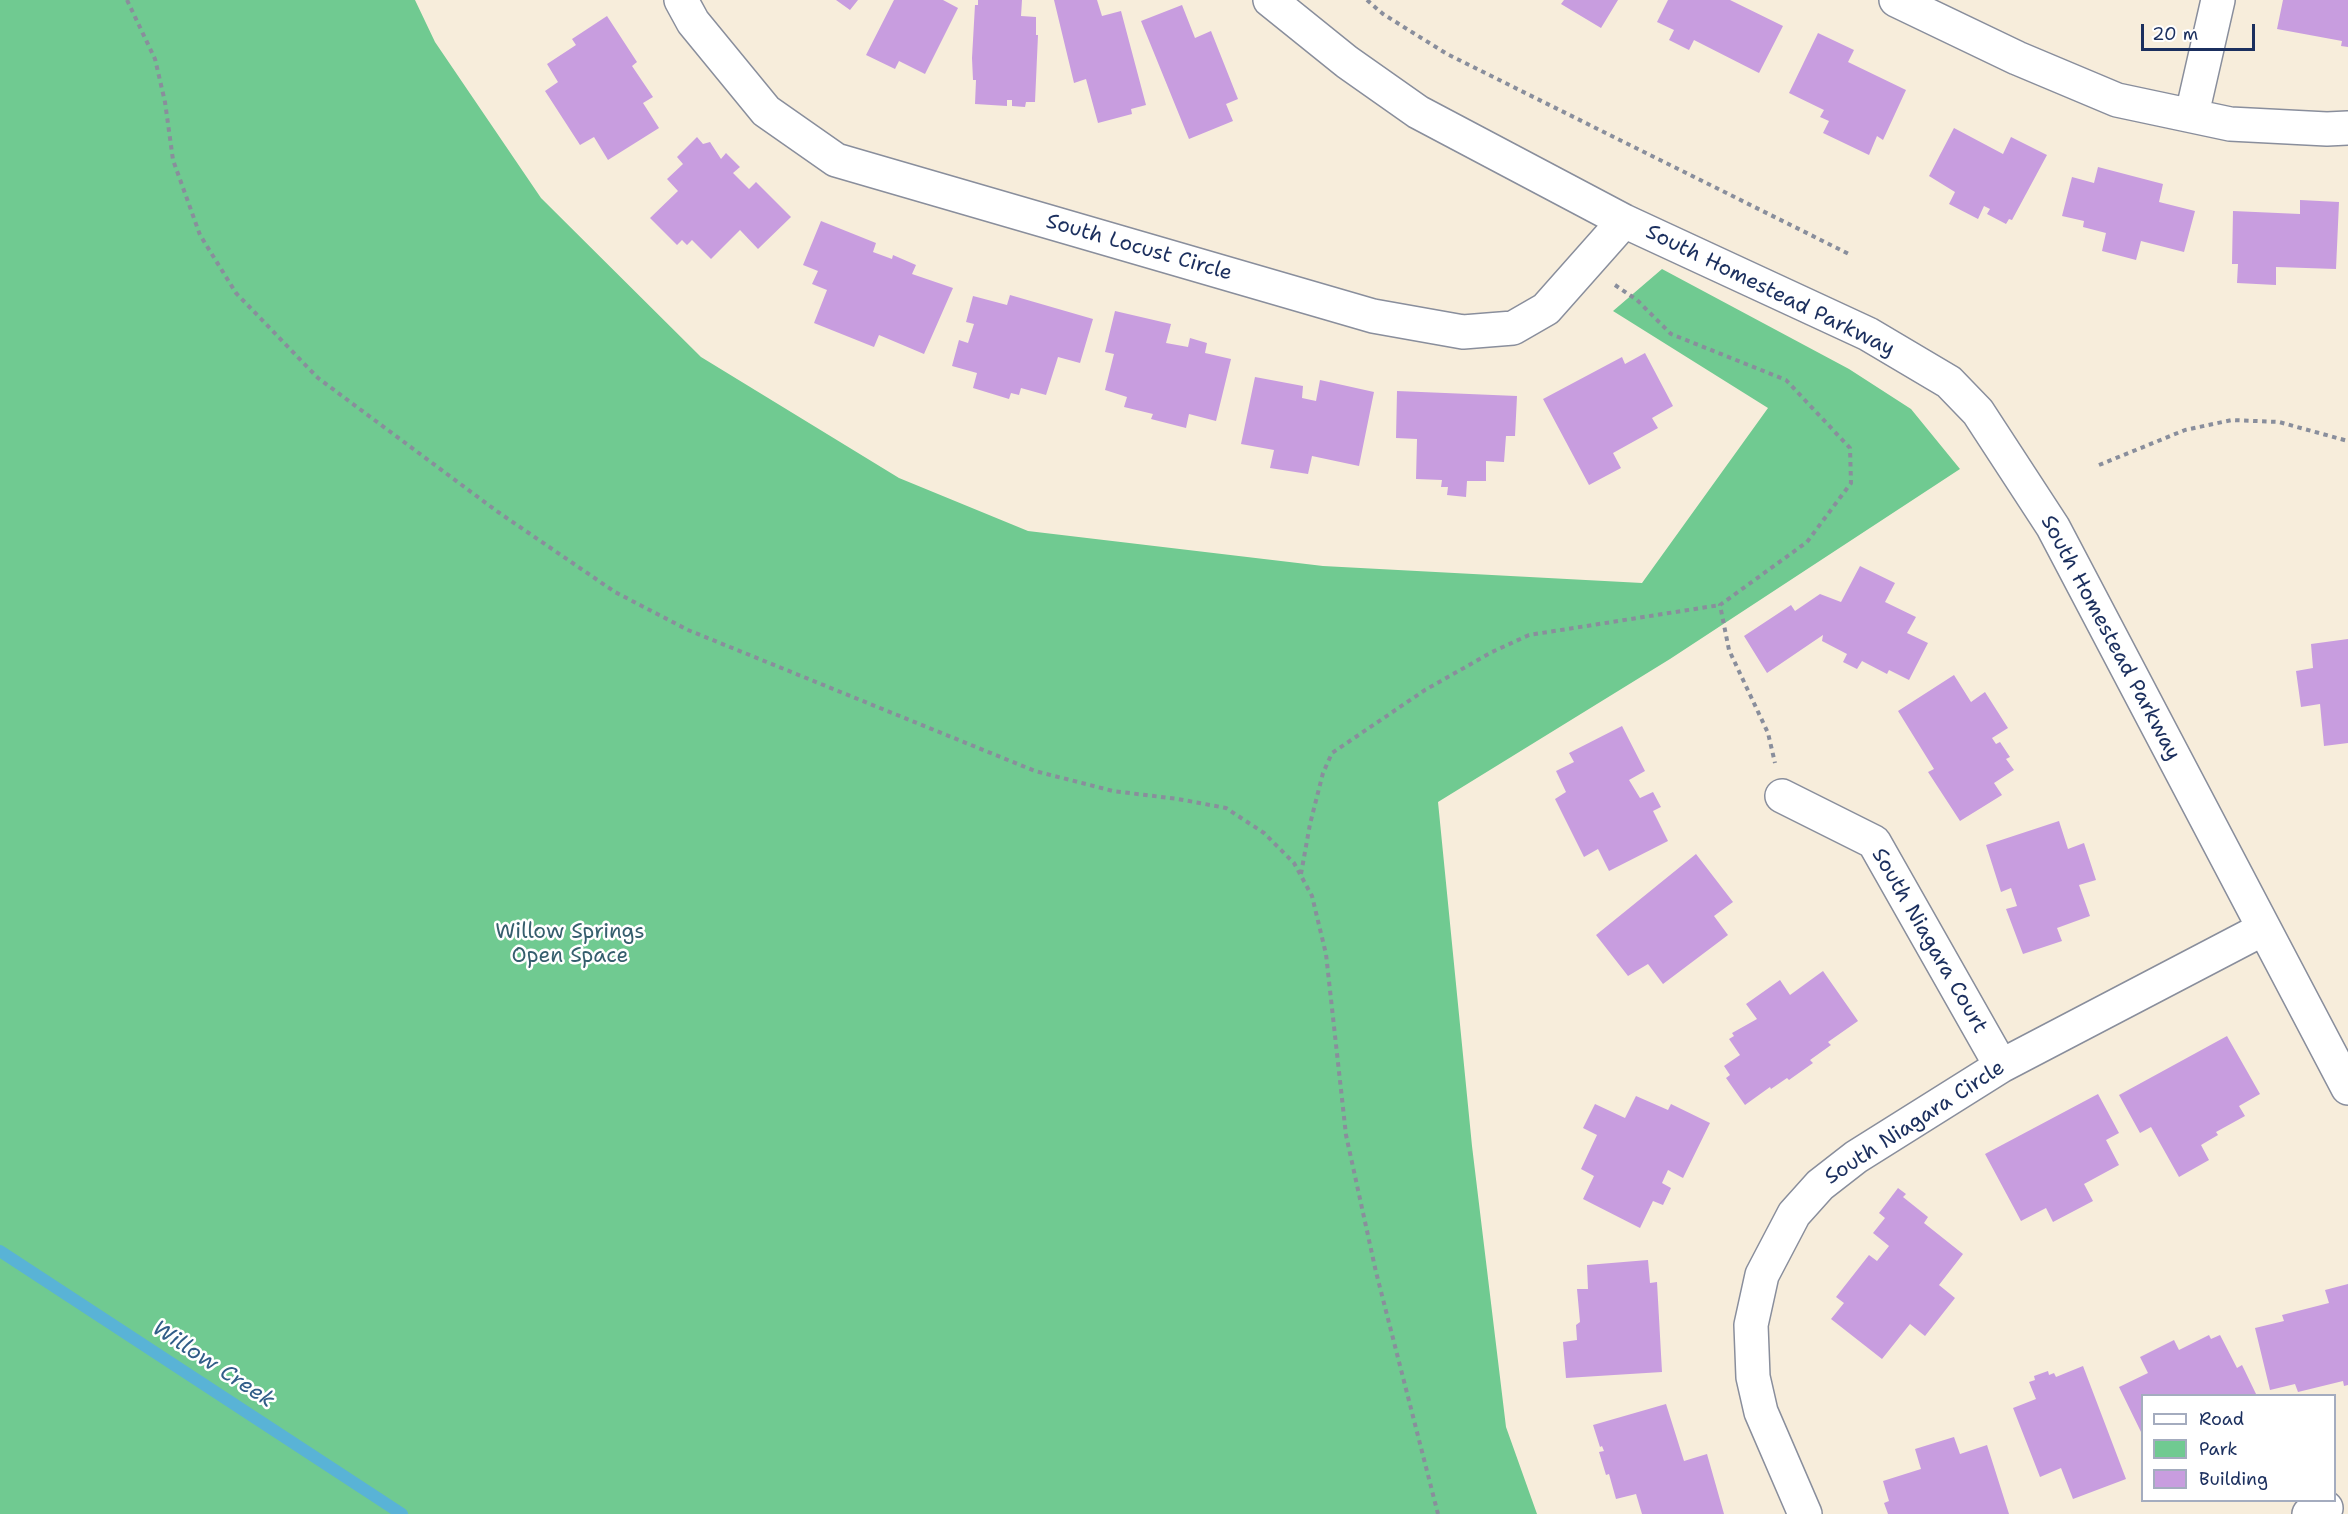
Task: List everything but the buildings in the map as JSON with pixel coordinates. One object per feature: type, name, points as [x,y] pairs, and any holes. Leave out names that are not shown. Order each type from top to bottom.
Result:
[{"type":"street","name":"South Locust Circle","points":[[681,0],[693,22],[766,111],[836,160],[1372,316],[1463,332],[1513,328],[1546,309],[1624,221]]},
{"type":"street","name":"South Homestead Parkway","points":[[1270,0],[1347,62],[1418,112],[1624,221],[1868,334],[1948,382],[1978,412],[2053,527],[2348,1088]]},
{"type":"street","points":[[1896,0],[2017,58],[2117,100],[2192,114],[2230,124],[2348,128]]},
{"type":"street","points":[[2192,114],[2218,0]]},
{"type":"street","name":"South Niagara Court","points":[[1782,796],[1874,842],[2001,1066]]},
{"type":"street","name":"South Niagara Circle","points":[[1805,1514],[1761,1412],[1753,1377],[1751,1325],[1762,1275],[1794,1214],[1820,1185],[1856,1157],[2001,1066],[2264,929]]},
{"type":"path","points":[[127,0],[155,59],[165,102],[174,160],[200,235],[236,293],[318,378],[403,442],[498,512],[615,592],[688,630],[1035,771],[1113,791],[1226,808],[1264,833],[1294,862],[1312,896],[1326,954],[1346,1135],[1376,1272],[1438,1514]]},
{"type":"path","points":[[1367,0],[1383,14],[1448,54],[1851,255]]},
{"type":"path","points":[[1301,875],[1310,824],[1323,773],[1332,753],[1425,690],[1492,652],[1529,635],[1720,605],[1808,542],[1851,483],[1850,448],[1786,380],[1671,334],[1637,300],[1585,265]]},
{"type":"path","points":[[2099,465],[2185,430],[2232,420],[2279,422],[2348,441]]},
{"type":"path","points":[[1720,605],[1729,650],[1768,733],[1782,796]]},
{"type":"green space","name":"Willow Springs Open Space","points":[[0,0],[415,0],[435,42],[541,198],[701,357],[899,478],[1028,531],[1323,566],[1642,583],[1768,408],[1613,311],[1662,269],[1849,369],[1911,409],[1960,469],[1670,659],[1438,802],[1472,1146],[1506,1427],[1537,1514],[0,1514]]},
{"type":"waterway","name":"Willow Creek","points":[[0,1251],[402,1514]]}]
